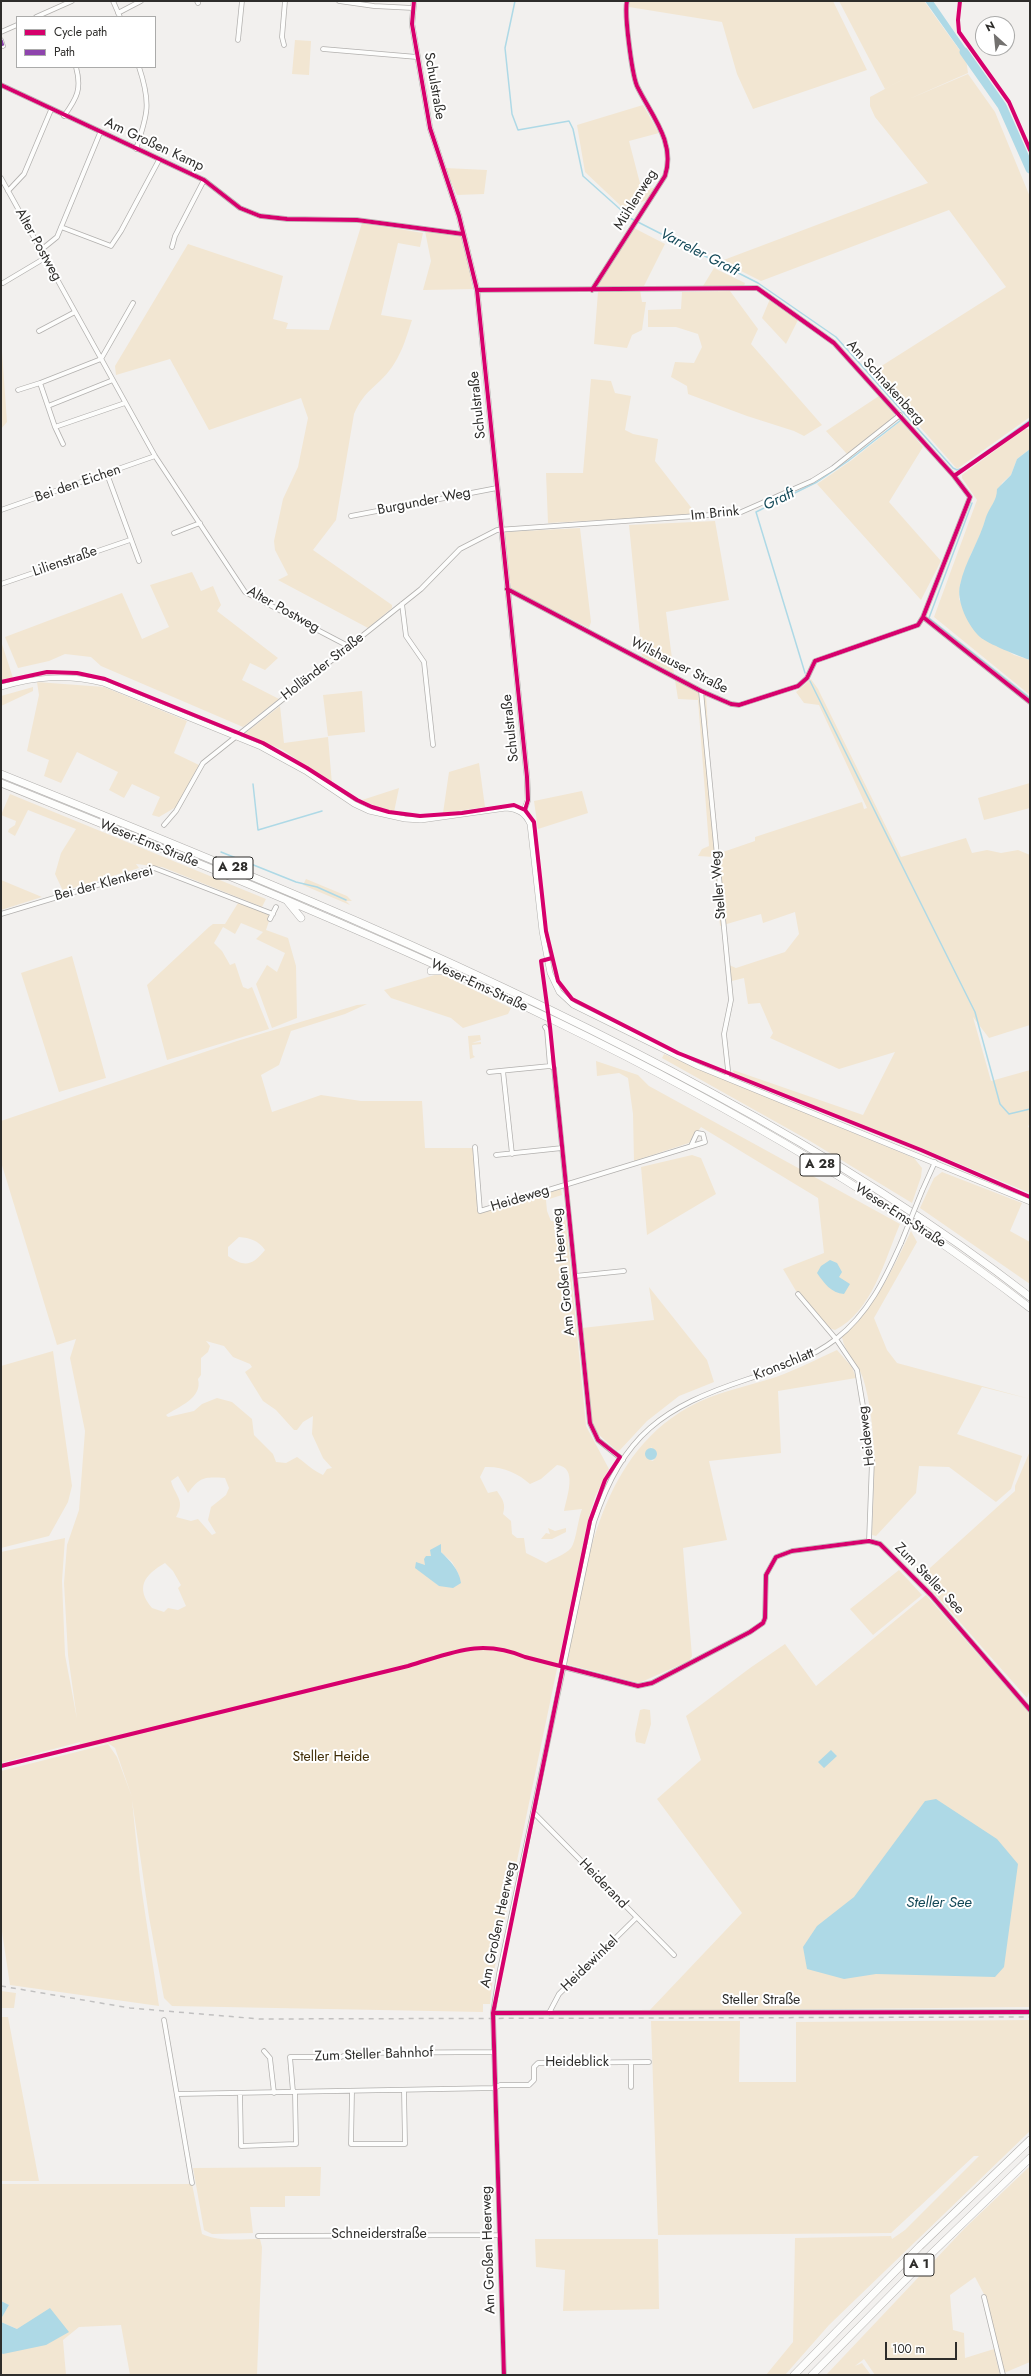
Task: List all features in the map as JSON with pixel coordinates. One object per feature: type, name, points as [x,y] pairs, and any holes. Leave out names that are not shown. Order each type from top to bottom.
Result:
[{"type":"highway","name":"Weser-Ems-Straße","points":[[1,774],[394,936],[562,1015],[681,1076],[824,1156],[893,1199],[1007,1279],[1030,1297]]},
{"type":"highway","name":"Weser-Ems-Straße","points":[[1,783],[286,900],[449,971],[598,1043],[785,1144],[880,1202],[961,1256],[1030,1308]]},
{"type":"highway","points":[[286,900],[301,918]]},
{"type":"highway","points":[[431,971],[449,971]]},
{"type":"highway","points":[[1007,1279],[1014,1280],[1030,1291]]},
{"type":"highway","name":"A 1","points":[[794,2375],[920,2246],[1030,2140]]},
{"type":"highway","name":"A 1","points":[[812,2375],[924,2261],[1030,2158]]},
{"type":"street","points":[[38,16],[72,1]]},
{"type":"street","points":[[113,1],[119,15],[141,1]]},
{"type":"street","points":[[238,40],[242,1]]},
{"type":"street","points":[[284,45],[282,37],[286,1]]},
{"type":"street","points":[[339,1],[374,6],[413,8]]},
{"type":"street","points":[[374,1],[374,6]]},
{"type":"street","name":"Schulstraße","points":[[414,1],[412,24],[430,128],[463,234],[477,290],[528,800],[523,813]]},
{"type":"street","name":"Mühlenweg","points":[[592,290],[665,176],[669,154],[666,140],[636,84],[627,23],[627,1]]},
{"type":"street","points":[[1,32],[16,25]]},
{"type":"street","points":[[1,40],[4,46]]},
{"type":"street","points":[[324,49],[417,57]]},
{"type":"street","points":[[64,116],[79,90],[80,82],[76,68]]},
{"type":"street","points":[[136,149],[147,118],[148,108],[139,68]]},
{"type":"street","name":"Am Großen Kamp","points":[[1,85],[34,99],[51,110],[100,133],[204,180],[240,208],[260,216],[287,219],[357,220],[463,234]]},
{"type":"street","points":[[8,191],[24,174],[51,110]]},
{"type":"street","points":[[41,250],[57,237],[100,133]]},
{"type":"street","points":[[61,227],[111,246],[125,224],[158,160]]},
{"type":"street","name":"Alter Postweg","points":[[1,178],[155,456],[245,592],[350,647]]},
{"type":"street","points":[[172,247],[175,236],[204,180]]},
{"type":"street","points":[[3,283],[45,258]]},
{"type":"street","name":"Am Schnakenberg","points":[[477,290],[757,288],[834,343],[962,485],[970,497],[924,617]]},
{"type":"street","points":[[18,390],[101,359],[133,303]]},
{"type":"street","points":[[39,331],[75,312]]},
{"type":"street","points":[[48,406],[113,380]]},
{"type":"street","points":[[40,383],[62,444]]},
{"type":"street","points":[[55,427],[125,403]]},
{"type":"street","name":"Im Brink","points":[[502,530],[739,513],[812,481],[833,468],[900,416]]},
{"type":"street","name":"Bei den Eichen","points":[[1,510],[155,456]]},
{"type":"street","points":[[107,474],[139,562]]},
{"type":"street","name":"Burgunder Weg","points":[[350,516],[497,488]]},
{"type":"street","points":[[174,533],[200,523]]},
{"type":"street","name":"Holländer Straße","points":[[164,825],[176,811],[203,763],[421,589],[460,549],[502,530]]},
{"type":"street","name":"Lilienstraße","points":[[1,584],[130,540]]},
{"type":"street","name":"Wilshauser Straße","points":[[508,589],[701,690],[736,705],[782,692],[803,683],[815,661],[912,629],[922,622],[924,617]]},
{"type":"street","points":[[402,604],[406,636],[424,662],[433,745]]},
{"type":"street","points":[[924,617],[1030,702]]},
{"type":"street","points":[[1,687],[48,677],[87,679],[123,690],[236,736],[283,758],[354,804],[388,816],[405,819],[437,819],[506,808],[515,809],[523,813],[528,818],[532,833],[540,921],[547,960],[552,978],[559,992],[574,1005],[664,1051],[1030,1202]]},
{"type":"street","name":"Steller Weg","points":[[701,690],[731,1000],[724,1034],[728,1070],[727,1078]]},
{"type":"street","name":"Bei der Klenkerei","points":[[1,914],[154,868],[273,914]]},
{"type":"street","points":[[270,919],[276,907]]},
{"type":"street","points":[[489,1072],[550,1066],[547,1030],[544,1026]]},
{"type":"street","name":"Am Großen Heerweg","points":[[504,2375],[493,2013],[533,1812],[594,1522],[606,1489],[623,1460],[598,1440],[590,1423],[554,1068],[550,1066]]},
{"type":"street","points":[[503,1071],[512,1154]]},
{"type":"street","name":"Heideweg","points":[[475,1147],[480,1211],[691,1146]]},
{"type":"street","points":[[496,1155],[562,1148]]},
{"type":"street","name":"Kronschlatt","points":[[623,1460],[645,1433],[684,1404],[801,1360],[836,1339],[862,1314],[876,1295],[901,1242],[935,1162]]},
{"type":"street","points":[[575,1276],[624,1271]]},
{"type":"street","name":"Heideweg","points":[[798,1294],[836,1339],[857,1370],[872,1460],[869,1541]]},
{"type":"street","points":[[563,1667],[638,1686],[652,1683],[750,1632],[763,1623],[765,1618],[766,1575],[776,1557],[792,1551],[869,1541]]},
{"type":"street","name":"Zum Steller See","points":[[869,1541],[880,1544],[931,1595],[1030,1710]]},
{"type":"street","name":"Heiderand","points":[[533,1812],[674,1955]]},
{"type":"street","name":"Heidewinkel","points":[[549,2013],[559,1994],[636,1918]]},
{"type":"street","name":"Steller Straße","points":[[493,2013],[1030,2012]]},
{"type":"street","points":[[164,2020],[178,2094],[192,2183]]},
{"type":"street","points":[[264,2051],[270,2058],[274,2093]]},
{"type":"street","name":"Zum Steller Bahnhof","points":[[294,2092],[290,2057],[341,2057],[351,2053],[494,2052]]},
{"type":"street","name":"Heideblick","points":[[495,2088],[500,2085],[529,2085],[534,2080],[534,2067],[538,2063],[649,2062]]},
{"type":"street","points":[[631,2063],[631,2087]]},
{"type":"street","points":[[178,2094],[495,2088]]},
{"type":"street","points":[[352,2091],[351,2144],[405,2144],[404,2090]]},
{"type":"street","points":[[240,2093],[240,2146],[296,2144],[294,2092]]},
{"type":"street","name":"Schneiderstraße","points":[[258,2236],[499,2235]]},
{"type":"street","points":[[984,2297],[1003,2375]]},
{"type":"green space","points":[[630,1],[833,1],[867,70],[753,109],[737,74],[722,22],[629,7]]},
{"type":"green space","points":[[839,1],[924,1],[966,59],[968,73],[909,99],[968,74],[995,112],[1030,197],[1030,417],[957,469],[872,372],[1006,287],[949,210],[761,281],[721,261],[928,183],[875,117],[870,106],[870,97],[885,89]]},
{"type":"green space","points":[[295,40],[311,41],[309,75],[292,74]]},
{"type":"green space","points":[[643,105],[659,133],[629,141],[642,191],[656,187],[648,200],[622,207],[585,172],[577,125]]},
{"type":"green space","points":[[445,168],[487,170],[484,194],[457,195]]},
{"type":"green space","points":[[362,223],[423,233],[420,247],[398,243],[381,315],[412,320],[402,348],[394,364],[384,377],[363,398],[354,414],[336,520],[313,550],[392,605],[392,608],[368,628],[278,580],[288,575],[275,550],[274,541],[283,499],[298,467],[308,418],[301,398],[209,430],[170,359],[116,375],[115,366],[188,244],[283,276],[273,319],[288,323],[286,329],[329,330]]},
{"type":"green space","points":[[634,228],[665,244],[644,286],[594,287]]},
{"type":"green space","points":[[425,231],[462,236],[473,289],[423,290],[431,261]]},
{"type":"green space","points":[[714,268],[745,283],[744,286],[703,286]]},
{"type":"green space","points":[[640,290],[642,302],[646,302],[642,330],[632,335],[627,348],[594,344],[598,292]]},
{"type":"green space","points":[[730,291],[758,329],[751,344],[822,425],[804,436],[794,431],[747,416],[688,394],[687,386],[671,377],[675,362],[694,363],[702,347],[698,334],[676,327],[648,327],[648,310],[681,309],[682,292]]},
{"type":"green space","points":[[770,299],[798,320],[786,344],[762,318]]},
{"type":"green space","points":[[1,338],[7,422],[1,429]]},
{"type":"green space","points":[[591,379],[611,381],[615,393],[631,396],[625,430],[633,434],[658,439],[655,461],[697,515],[548,523],[546,473],[583,473]]},
{"type":"green space","points":[[879,396],[894,411],[894,417],[847,454],[826,431]]},
{"type":"green space","points":[[901,421],[923,447],[889,502],[941,561],[921,600],[817,484],[852,460]]},
{"type":"green space","points":[[1024,429],[1030,429],[1030,449],[1017,459],[1011,475],[1002,483],[997,498],[987,516],[985,526],[971,554],[960,585],[959,599],[981,638],[1002,647],[1014,655],[1030,660],[1030,695],[934,617],[977,500],[962,478],[962,475]]},
{"type":"green space","points":[[715,521],[729,600],[666,612],[674,674],[642,656],[629,525]]},
{"type":"green space","points":[[580,528],[591,622],[589,628],[511,589],[504,532]]},
{"type":"green space","points":[[192,572],[201,591],[213,586],[221,605],[217,611],[278,658],[265,670],[250,663],[242,680],[279,699],[243,727],[101,666],[91,657],[65,654],[49,661],[18,668],[5,637],[122,593],[142,639],[169,627],[150,585]]},
{"type":"green space","points":[[1,641],[13,678],[1,681]]},
{"type":"green space","points":[[811,679],[818,689],[901,857],[966,838],[972,853],[987,850],[1001,853],[1018,850],[1030,855],[1030,1025],[989,1038],[973,1017],[991,1081],[1030,1070],[1030,1122],[1028,1127],[1030,1128],[1030,1193],[914,1145],[734,1076],[733,1070],[863,1115],[895,1052],[839,1069],[770,1038],[773,1033],[760,1003],[748,1004],[744,978],[732,981],[729,965],[736,968],[785,952],[799,934],[795,912],[763,923],[761,914],[720,926],[714,857],[698,856],[702,849],[709,846],[698,700],[678,699],[675,680],[706,695],[715,848],[720,853],[755,841],[755,837],[862,802],[864,809],[867,808],[819,705],[804,703],[796,692]]},
{"type":"green space","points":[[37,682],[104,687],[187,721],[174,753],[199,765],[176,807],[159,817],[152,815],[160,797],[132,784],[124,798],[109,790],[118,772],[77,752],[61,783],[44,776],[49,760],[27,751],[39,695]]},
{"type":"green space","points":[[33,687],[33,691],[1,706],[1,696]]},
{"type":"green space","points":[[362,691],[365,732],[328,736],[323,695]]},
{"type":"green space","points":[[280,706],[284,743],[328,737],[332,784],[283,750],[244,734]]},
{"type":"green space","points":[[479,763],[485,807],[443,813],[449,772]]},
{"type":"green space","points":[[1030,783],[1030,808],[984,820],[978,798]]},
{"type":"green space","points":[[399,788],[394,812],[379,808],[362,800]]},
{"type":"green space","points":[[582,791],[588,813],[538,829],[534,801]]},
{"type":"green space","points":[[10,794],[266,899],[262,907],[162,867],[136,864],[139,868],[63,891],[55,874],[61,853],[76,829],[28,810],[15,836],[8,832],[9,829],[15,825],[16,821],[1,815]]},
{"type":"green space","points":[[306,879],[347,896],[352,901],[346,901],[350,905],[303,885]]},
{"type":"green space","points":[[1,880],[42,897],[1,910]]},
{"type":"green space","points":[[238,903],[271,915],[266,930],[288,938],[296,966],[297,1018],[272,1028],[256,984],[267,965],[277,972],[285,953],[256,939],[263,932],[241,923],[235,934],[223,927],[214,943],[222,951],[230,965],[235,963],[243,987],[248,989],[252,987],[269,1029],[167,1060],[147,985],[209,927],[213,924],[225,924]]},
{"type":"green space","points":[[72,956],[106,1078],[59,1092],[21,973]]},
{"type":"green space","points":[[438,974],[511,1008],[508,1014],[463,1028],[451,1018],[391,998],[384,990]]},
{"type":"green space","name":"Steller Heide","points":[[367,1004],[345,1014],[291,1031],[279,1065],[261,1075],[272,1112],[321,1095],[361,1101],[422,1101],[425,1148],[474,1148],[478,1212],[561,1189],[562,1195],[546,1200],[547,1211],[551,1221],[566,1220],[586,1426],[609,1469],[595,1497],[588,1520],[493,1976],[490,2004],[483,2004],[483,2012],[172,2006],[164,1998],[149,1917],[132,1800],[140,1879],[159,2006],[10,1985],[1,1925],[1,1771],[108,1744],[117,1757],[132,1797],[115,1748],[108,1743],[80,1749],[80,1742],[1,1763],[1,1552],[65,1538],[62,1581],[65,1655],[77,1719],[68,1655],[64,1583],[67,1545],[79,1510],[85,1431],[70,1358],[76,1339],[57,1345],[1,1162],[1,1121],[237,1041],[357,1005]],"holes":[[[239,1237],[254,1240],[265,1250],[253,1262],[244,1263],[234,1260],[228,1256],[228,1247]],[[206,1341],[224,1346],[233,1357],[250,1364],[252,1367],[245,1372],[263,1401],[276,1410],[294,1430],[297,1430],[303,1422],[313,1416],[312,1434],[323,1458],[332,1468],[327,1469],[323,1475],[297,1457],[286,1463],[276,1462],[273,1454],[254,1435],[252,1419],[232,1402],[217,1398],[202,1404],[194,1411],[168,1417],[166,1415],[183,1405],[197,1392],[199,1386],[198,1379],[201,1375],[201,1358],[208,1352],[210,1346]],[[557,1465],[563,1467],[567,1471],[570,1483],[564,1511],[582,1509],[573,1545],[563,1555],[546,1563],[526,1553],[524,1538],[517,1538],[512,1534],[511,1521],[503,1514],[504,1505],[501,1497],[497,1491],[488,1493],[480,1477],[485,1467],[491,1467],[509,1471],[530,1484],[541,1479]],[[178,1476],[188,1493],[196,1483],[204,1479],[225,1478],[229,1488],[226,1495],[211,1507],[208,1520],[216,1533],[212,1535],[198,1519],[191,1521],[176,1517],[179,1511],[180,1502],[171,1481]],[[441,1552],[452,1562],[459,1575],[439,1586],[430,1578],[426,1566],[432,1555]],[[165,1563],[173,1571],[181,1585],[178,1588],[186,1606],[178,1610],[168,1608],[164,1612],[152,1608],[147,1601],[143,1588],[144,1582],[152,1572]]]},
{"type":"green space","points":[[480,1035],[481,1040],[472,1043],[481,1042],[481,1044],[472,1045],[473,1055],[475,1057],[470,1059],[468,1036]]},
{"type":"green space","points":[[664,1054],[914,1158],[922,1168],[921,1177],[912,1203],[810,1141],[662,1058]]},
{"type":"green space","points":[[596,1061],[638,1075],[649,1086],[900,1224],[876,1283],[859,1311],[848,1322],[835,1330],[829,1328],[796,1291],[783,1269],[824,1253],[818,1198],[701,1127],[689,1143],[634,1161],[633,1114],[628,1078],[619,1073],[597,1076]]},
{"type":"green space","points":[[692,1155],[701,1158],[716,1194],[647,1235],[641,1167]]},
{"type":"green space","points":[[942,1172],[1022,1203],[1010,1231],[1030,1242],[1030,1284],[920,1208],[934,1178]]},
{"type":"green space","points":[[911,1231],[917,1242],[874,1318],[887,1350],[897,1363],[1030,1399],[982,1387],[957,1434],[1022,1456],[1011,1489],[996,1502],[949,1467],[919,1466],[916,1493],[876,1536],[872,1535],[874,1456],[868,1397],[861,1373],[845,1348],[842,1337],[864,1314],[882,1288]]},
{"type":"green space","points":[[649,1287],[707,1360],[714,1382],[679,1396],[647,1421],[620,1450],[617,1451],[598,1434],[592,1421],[582,1328],[654,1320]]},
{"type":"green space","points":[[837,1350],[852,1367],[856,1378],[778,1391],[781,1453],[709,1461],[727,1540],[683,1548],[692,1656],[689,1661],[639,1683],[566,1664],[580,1592],[600,1521],[614,1487],[633,1457],[657,1430],[687,1408],[698,1402],[784,1374]],"holes":[[[651,1447],[657,1455],[653,1461],[650,1460]]]},
{"type":"green space","points":[[53,1351],[72,1486],[68,1502],[49,1536],[1,1548],[1,1366]]},
{"type":"green space","points":[[1030,1451],[1030,1689],[1027,1698],[920,1577],[1015,1491],[1015,1486]]},
{"type":"green space","points":[[548,1528],[555,1531],[566,1528],[566,1532],[552,1539],[541,1539],[546,1533],[550,1534]]},
{"type":"green space","points":[[899,1570],[922,1595],[873,1635],[850,1609]]},
{"type":"green space","points":[[926,1595],[1030,1714],[1030,2007],[649,2011],[742,1913],[657,1799],[701,1760],[686,1716],[785,1644],[816,1686]]},
{"type":"green space","points":[[640,1710],[650,1710],[651,1724],[645,1744],[636,1742],[635,1734]]},
{"type":"green space","points":[[1,1991],[16,1993],[14,2008],[1,2008]]},
{"type":"green space","points":[[1,2017],[8,2017],[39,2181],[1,2181]]},
{"type":"green space","points":[[1030,2020],[1030,2131],[829,2325],[785,2375],[766,2375],[793,2342],[795,2238],[891,2236],[892,2239],[905,2230],[979,2156],[974,2156],[891,2233],[658,2235],[651,2021],[740,2021],[739,2082],[796,2082],[796,2022]]},
{"type":"green space","points":[[1030,2166],[1030,2362],[1004,2373],[986,2298],[975,2277],[950,2295],[953,2330],[964,2333],[965,2358],[994,2349],[1000,2375],[875,2375],[864,2359],[855,2366],[862,2363],[871,2375],[826,2375],[965,2228]]},
{"type":"green space","points":[[321,2167],[320,2196],[285,2196],[285,2207],[250,2207],[253,2233],[212,2234],[204,2230],[193,2168]]},
{"type":"green space","points":[[1,2184],[192,2184],[202,2234],[209,2237],[223,2239],[260,2239],[262,2247],[257,2375],[130,2375],[121,2325],[79,2327],[63,2340],[66,2375],[1,2375],[1,2353],[3,2354],[17,2329],[1,2322],[1,2319],[9,2305],[1,2301]]},
{"type":"green space","points":[[535,2239],[658,2239],[659,2309],[563,2311],[565,2270],[536,2267]]},
{"type":"water","points":[[925,1],[933,1],[971,56],[971,61],[967,60]]},
{"type":"water","points":[[1030,449],[1030,660],[996,646],[980,637],[967,620],[961,606],[959,591],[965,567],[995,500],[997,489],[1011,475],[1017,459]]},
{"type":"water","points":[[830,1260],[837,1263],[842,1272],[839,1277],[850,1284],[844,1294],[832,1290],[825,1284],[817,1273],[821,1266]]},
{"type":"water","points":[[649,1448],[653,1448],[657,1454],[653,1460],[649,1460],[645,1456],[645,1452]]},
{"type":"water","points":[[441,1544],[441,1552],[454,1566],[460,1578],[461,1583],[453,1588],[439,1586],[415,1568],[416,1562],[425,1565],[424,1559],[426,1556],[431,1556],[430,1550]]},
{"type":"water","points":[[831,1750],[837,1756],[824,1768],[818,1762]]},
{"type":"water","name":"Steller See","points":[[936,1799],[997,1839],[1018,1864],[1004,1967],[995,1977],[876,1974],[844,1979],[807,1969],[803,1947],[817,1926],[854,1897],[925,1801]]},
{"type":"water","points":[[1,2301],[9,2305],[1,2319]]},
{"type":"water","points":[[50,2308],[69,2332],[46,2345],[3,2354],[1,2353],[1,2322],[17,2329]]},
{"type":"waterway","name":"Varreler Graft","points":[[515,1],[505,48],[512,114],[518,130],[569,121],[573,129],[583,176],[630,218],[758,283],[836,337],[953,468],[957,470],[963,468],[1030,420]]},
{"type":"waterway","points":[[964,52],[1002,106],[1030,169]]},
{"type":"waterway","name":"Graft","points":[[805,673],[756,512],[817,482],[848,461],[901,420]]},
{"type":"waterway","points":[[972,503],[929,618],[1030,698]]},
{"type":"waterway","points":[[810,681],[975,1012],[1000,1104],[1009,1114],[1030,1109]]},
{"type":"waterway","points":[[253,784],[258,830],[322,811]]},
{"type":"waterway","points":[[221,852],[296,882],[317,887],[346,900]]},
{"type":"railway","points":[[1,1986],[130,2008],[260,2019],[1030,2017]]},
{"type":"marked path","points":[[1,40],[3,46]]},
{"type":"cycle path","points":[[414,1],[412,24],[430,128],[459,216],[477,290],[527,777],[528,800],[525,810]]},
{"type":"cycle path","points":[[592,290],[665,176],[668,164],[665,140],[655,118],[637,86],[635,79],[628,30],[626,8],[627,1]]},
{"type":"cycle path","points":[[960,1],[958,20],[959,32],[1009,102],[1030,150]]},
{"type":"cycle path","points":[[1,85],[204,180],[240,208],[260,216],[287,219],[357,220],[463,234]]},
{"type":"cycle path","points":[[477,290],[757,288],[834,343],[954,476],[970,497],[923,617],[918,625],[815,661],[807,678],[798,686],[739,705],[731,704],[701,691],[507,589]]},
{"type":"cycle path","points":[[954,476],[1030,423]]},
{"type":"cycle path","points":[[923,617],[1030,702]]},
{"type":"cycle path","points":[[1,682],[47,672],[77,673],[105,679],[263,743],[307,768],[357,800],[372,807],[389,812],[420,816],[462,813],[514,805],[525,810],[534,822],[546,931],[558,981],[572,999],[678,1053],[921,1150],[1030,1197]]},
{"type":"cycle path","points":[[552,958],[541,961],[550,1027],[590,1423],[598,1440],[620,1457],[605,1480],[590,1521],[560,1666]]},
{"type":"cycle path","points":[[1,1766],[408,1666],[452,1652],[480,1648],[509,1651],[525,1657],[638,1686],[652,1683],[750,1632],[763,1623],[765,1618],[766,1575],[776,1557],[792,1551],[869,1541],[880,1544],[931,1595],[1030,1710]]},
{"type":"cycle path","points":[[504,2375],[493,2013],[563,1667]]},
{"type":"cycle path","points":[[493,2013],[1030,2012]]}]
